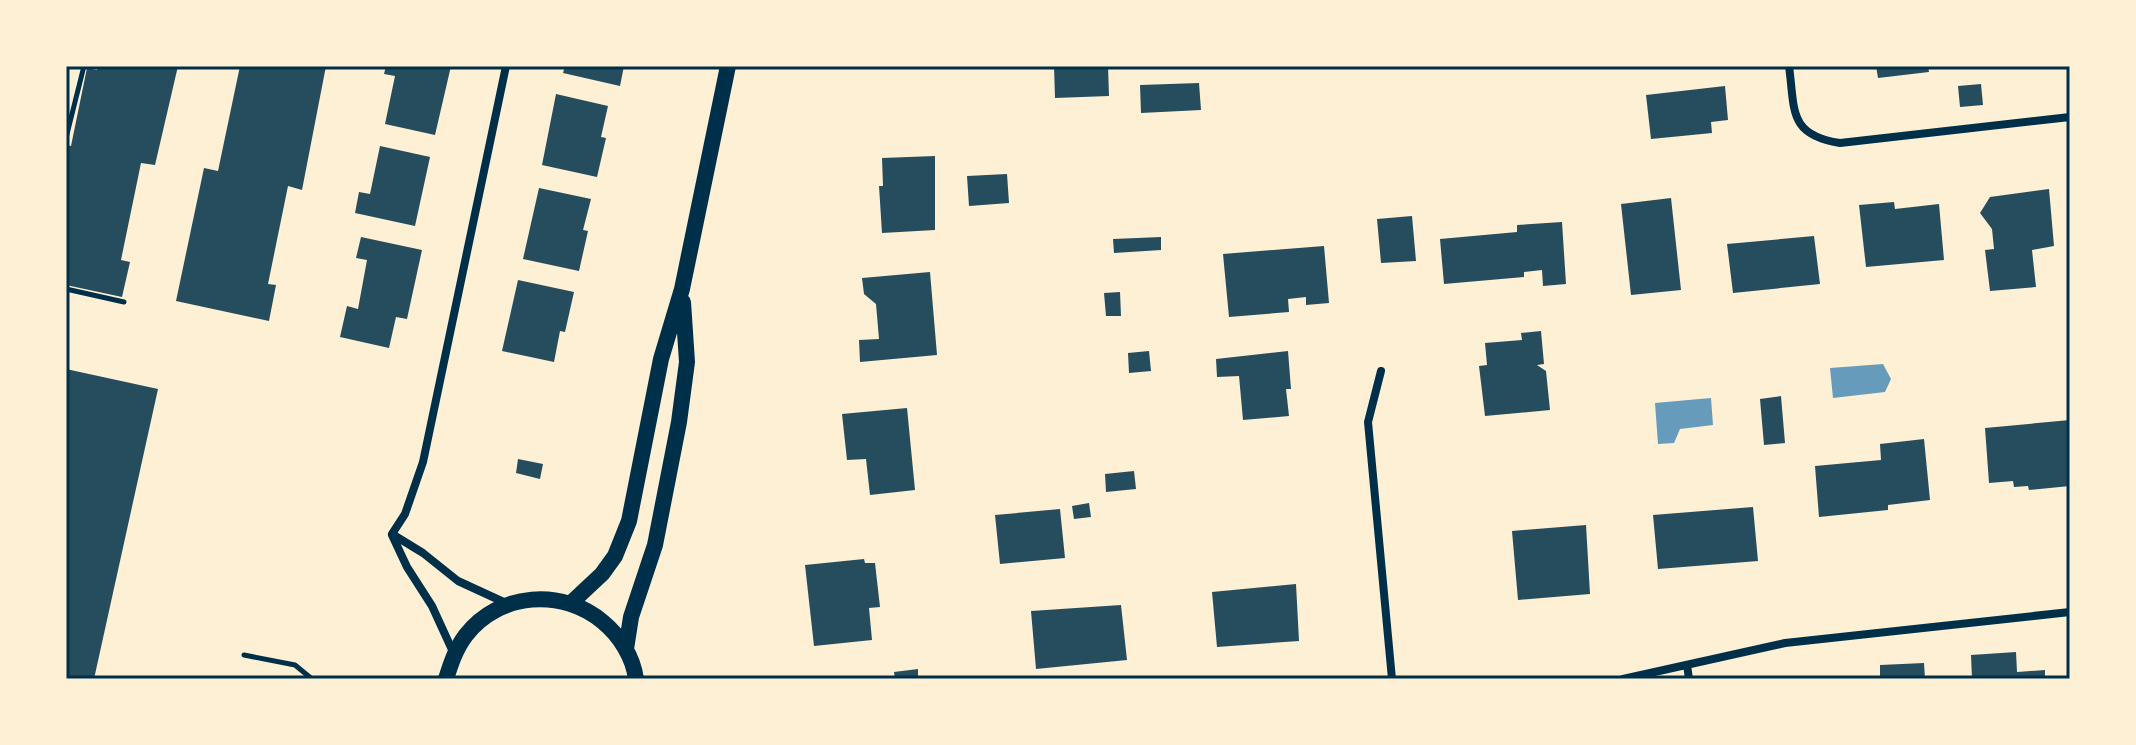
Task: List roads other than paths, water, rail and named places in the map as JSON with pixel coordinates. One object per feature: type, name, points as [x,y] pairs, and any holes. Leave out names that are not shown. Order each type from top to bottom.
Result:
[{"type":"main road","points":[[571,603],[602,574],[623,539],[661,359],[682,289],[728,66]]},
{"type":"main road","points":[[626,649],[634,606],[655,545],[679,422],[687,362],[682,289]]},
{"type":"main road","points":[[446,679],[454,654],[467,633],[486,616],[508,604],[529,599],[550,599],[571,603],[593,614],[612,630],[626,649],[636,679]]},
{"type":"street","points":[[392,534],[405,514],[423,462],[506,66]]},
{"type":"street","points":[[1789,66],[1799,122],[1807,133],[1817,139],[1840,143],[2070,117]]},
{"type":"street","points":[[1381,371],[1368,422],[1392,679]]},
{"type":"street","points":[[392,534],[423,553],[458,581],[508,604]]},
{"type":"street","points":[[392,534],[407,567],[432,606],[454,654]]},
{"type":"street","points":[[1623,679],[1785,643],[2070,612]]},
{"type":"street","points":[[1687,665],[1689,679]]},
{"type":"water","points":[[1883,364],[1891,379],[1885,392],[1833,398],[1830,368]]},
{"type":"water","points":[[1711,398],[1713,425],[1680,429],[1674,443],[1658,444],[1655,403]]}]
